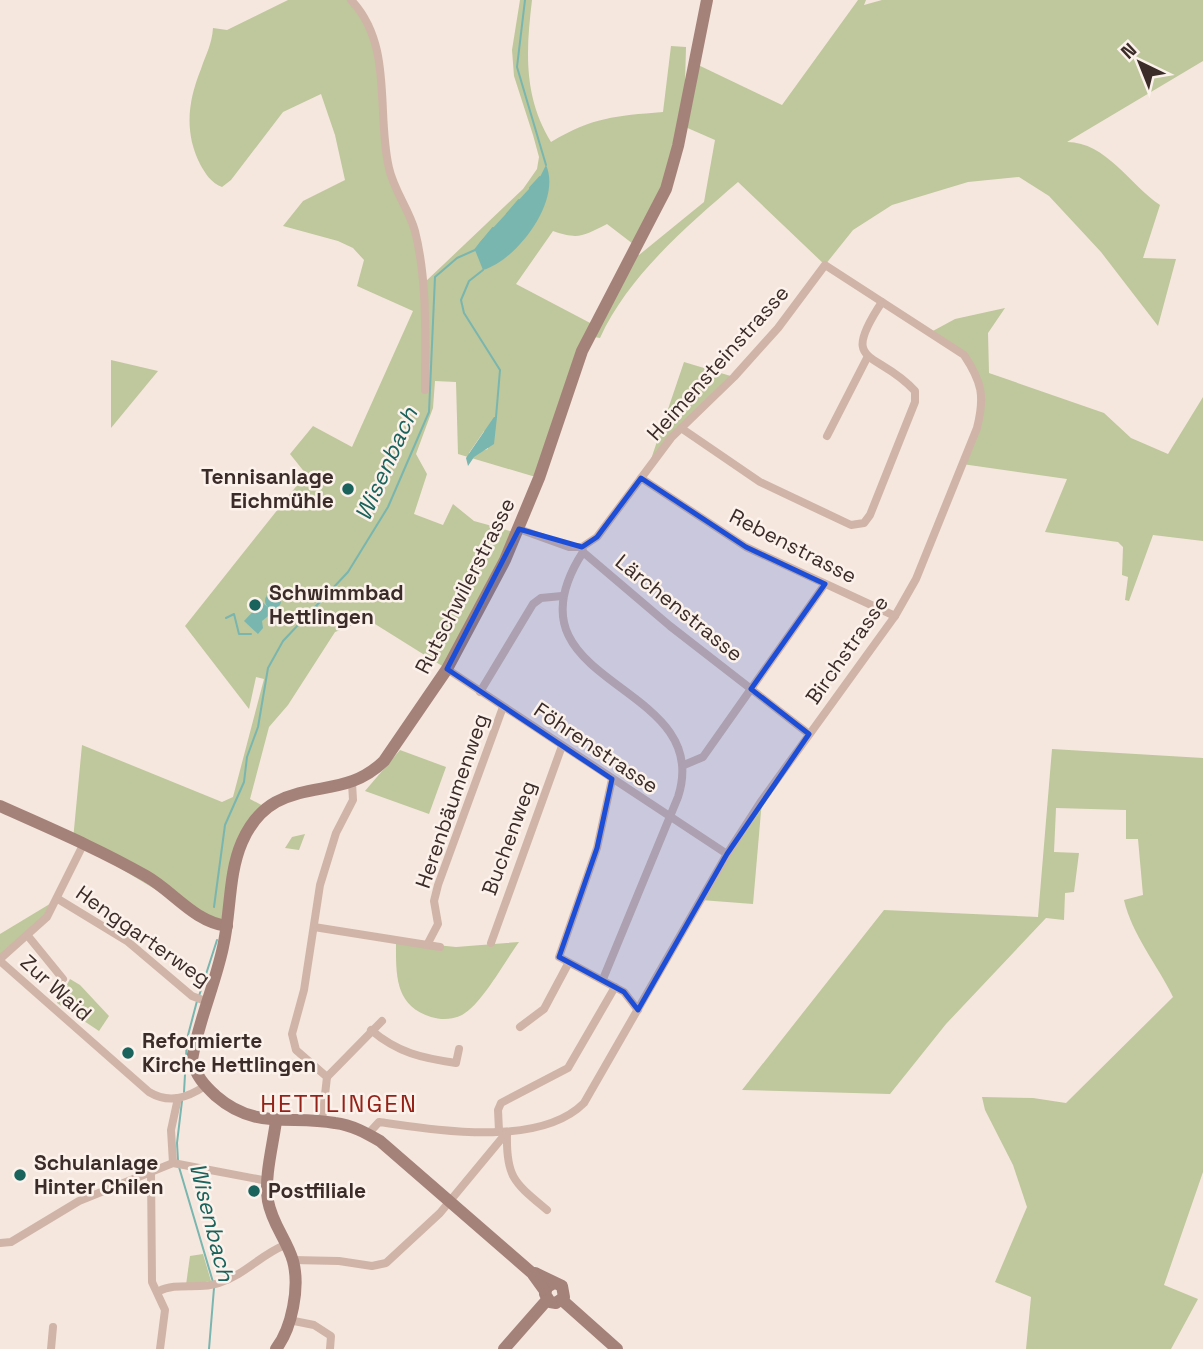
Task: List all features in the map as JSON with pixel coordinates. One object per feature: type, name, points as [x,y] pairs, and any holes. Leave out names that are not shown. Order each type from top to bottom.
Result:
[{"type":"street","points":[[351,0],[361,11],[374,41],[380,66],[388,166],[416,234],[423,283],[425,390]]},
{"type":"street","name":"Rutschwilerstrasse","points":[[205,1086],[195,1074],[192,1060],[202,999],[227,926],[238,853],[256,818],[267,808],[289,797],[352,783],[384,761],[447,669],[519,530],[582,351],[666,189],[678,146],[707,0]]},
{"type":"street","name":"Birchstrasse","points":[[368,1134],[379,1122],[451,1132],[503,1132],[564,1118],[575,1112],[595,1088],[727,854],[809,734],[895,617],[926,555],[977,428],[982,404],[978,377],[964,355],[825,265]]},
{"type":"street","name":"Heimensteinstrasse","points":[[562,596],[582,549],[597,537],[681,428],[734,377],[778,328],[825,265]]},
{"type":"street","points":[[681,428],[779,491],[851,524],[864,523],[870,515],[915,402],[915,391],[908,383],[868,356],[861,346],[862,331],[882,302]]},
{"type":"street","points":[[827,436],[868,356]]},
{"type":"street","name":"Rebenstrasse","points":[[642,478],[746,547],[895,617]]},
{"type":"street","name":"Lärchenstrasse","points":[[519,530],[582,549],[809,734]]},
{"type":"street","points":[[684,765],[703,757],[825,584]]},
{"type":"street","points":[[480,692],[533,604],[541,598],[562,596],[570,640],[585,659],[668,727],[684,765],[681,788],[603,979]]},
{"type":"street","name":"Föhrenstrasse","points":[[447,669],[727,854]]},
{"type":"street","name":"Herenbäumenweg","points":[[426,945],[438,924],[434,901],[438,885],[503,707]]},
{"type":"street","name":"Buchenweg","points":[[491,943],[562,746]]},
{"type":"street","points":[[612,779],[597,848],[559,957],[624,992],[638,1010]]},
{"type":"street","points":[[327,1077],[296,1050],[291,1040],[304,990],[327,859],[354,800],[352,783]]},
{"type":"street","points":[[0,806],[149,878],[205,920],[227,926]]},
{"type":"street","points":[[0,960],[47,917],[83,845]]},
{"type":"street","name":"Henggarterweg","points":[[58,899],[127,941],[202,999]]},
{"type":"street","points":[[314,927],[440,947]]},
{"type":"street","points":[[29,936],[63,979]]},
{"type":"street","name":"Zur Waid","points":[[0,960],[88,1041],[149,1092],[166,1100],[181,1097]]},
{"type":"street","points":[[520,1027],[544,1009],[568,964]]},
{"type":"street","points":[[547,1210],[527,1193],[508,1169],[498,1110],[501,1103],[568,1068],[615,987]]},
{"type":"street","points":[[322,1121],[327,1077],[382,1021]]},
{"type":"street","points":[[371,1031],[391,1047],[412,1056],[456,1063],[459,1049]]},
{"type":"street","points":[[178,1164],[171,1130],[181,1097],[205,1086],[237,1112],[276,1121],[322,1121],[353,1127],[395,1152],[549,1291]]},
{"type":"street","points":[[276,1121],[268,1181],[268,1203],[293,1260],[295,1278],[289,1321],[276,1349]]},
{"type":"street","points":[[293,1260],[339,1261],[372,1266],[386,1263],[440,1213],[503,1132]]},
{"type":"street","points":[[0,1243],[10,1241],[79,1201],[178,1164],[268,1181]]},
{"type":"street","points":[[151,1172],[152,1282],[159,1291],[158,1300],[165,1310],[160,1349]]},
{"type":"street","points":[[159,1291],[166,1287],[214,1285],[240,1276],[267,1252],[285,1245]]},
{"type":"street","points":[[504,1349],[549,1291],[564,1289],[562,1300],[617,1349]]},
{"type":"street","points":[[289,1321],[325,1331],[331,1336],[330,1349]]},
{"type":"street","points":[[51,1349],[53,1327]]},
{"type":"highlighted area","points":[[641,478],[746,547],[825,584],[751,689],[809,734],[727,854],[638,1010],[624,992],[559,957],[597,848],[612,779],[447,669],[519,529],[582,547],[597,537]]},
{"type":"green space","points":[[288,0],[351,0],[374,41],[388,166],[409,214],[424,283],[523,189],[537,169],[539,157],[514,76],[512,50],[520,0],[532,0],[528,37],[531,90],[535,107],[551,142],[579,127],[605,119],[663,112],[671,46],[686,47],[685,83],[694,63],[782,105],[858,0],[866,0],[864,5],[882,0],[1203,0],[1203,61],[1067,142],[1094,149],[1106,157],[1160,205],[1143,258],[1176,259],[1158,326],[1101,252],[1049,196],[1019,177],[968,182],[892,205],[853,230],[825,265],[738,182],[660,253],[626,294],[600,338],[589,336],[539,478],[458,454],[456,382],[435,381],[433,408],[416,454],[427,474],[414,514],[443,525],[453,504],[474,521],[517,533],[447,669],[375,624],[361,622],[335,632],[288,705],[269,727],[250,799],[267,808],[248,829],[227,926],[188,909],[73,840],[82,745],[222,802],[233,797],[264,679],[256,677],[249,709],[185,626],[306,474],[290,454],[313,426],[352,447],[413,311],[357,286],[364,260],[353,248],[338,241],[283,226],[303,201],[345,180],[335,135],[321,94],[283,112],[231,180],[222,187],[204,171],[192,140],[191,105],[213,28],[227,30]],"holes":[[[683,126],[715,140],[704,202],[639,255],[633,254],[594,325],[516,284],[553,231],[581,235],[607,224],[637,247],[678,146]],[[484,431],[488,449],[469,455],[469,453]]]},
{"type":"green space","points":[[1005,308],[988,333],[989,373],[1104,413],[1131,438],[1168,454],[1203,397],[1203,541],[1153,535],[1129,601],[1125,600],[1128,577],[1122,575],[1123,547],[1118,542],[1045,532],[1067,479],[962,464],[979,407],[977,379],[963,354],[931,332],[955,319]]},
{"type":"green space","points":[[111,360],[158,371],[111,428]]},
{"type":"green space","points":[[684,362],[734,377],[681,428],[647,471]]},
{"type":"green space","points":[[1052,749],[1203,758],[1203,1172],[1164,1285],[1198,1299],[1171,1349],[1026,1349],[1031,1297],[995,1282],[1027,1207],[1013,1165],[985,1110],[982,1097],[1033,1098],[1066,1103],[1173,997],[1139,937],[1124,900],[1143,895],[1138,839],[1126,839],[1126,810],[1056,808],[1054,852],[1079,853],[1074,892],[1065,893],[1064,920],[1046,918],[946,1024],[890,1094],[742,1090],[884,910],[1038,917]]},
{"type":"green space","points":[[400,750],[446,767],[429,814],[365,791]]},
{"type":"green space","points":[[762,800],[753,904],[701,900]]},
{"type":"green space","points":[[305,834],[299,850],[285,848],[292,837]]},
{"type":"green space","points":[[58,899],[47,917],[0,959],[0,934]]},
{"type":"green space","points":[[396,941],[456,947],[519,942],[477,1002],[458,1017],[443,1019],[419,1012],[404,997],[397,976]]},
{"type":"green space","points":[[70,979],[80,985],[109,1016],[99,1031],[57,1003]]},
{"type":"green space","points":[[203,1254],[211,1281],[186,1285],[190,1256]]},
{"type":"water","points":[[546,165],[548,195],[533,227],[509,254],[483,270],[475,250],[540,177]]},
{"type":"water","points":[[494,417],[497,417],[494,444],[474,457],[468,466],[466,458]]},
{"type":"water","points":[[273,593],[281,601],[273,609],[265,601]]},
{"type":"water","points":[[262,602],[273,612],[262,621],[263,628],[258,634],[244,621]]},
{"type":"waterway","name":"Wisenbach","points":[[525,0],[517,67],[546,165]]},
{"type":"waterway","name":"Wisenbach","points":[[530,188],[540,177]]},
{"type":"waterway","name":"Wisenbach","points":[[507,214],[519,200]]},
{"type":"waterway","name":"Wisenbach","points":[[214,907],[225,825],[244,782],[247,757],[258,727],[268,668],[283,641],[348,572],[388,507],[429,412],[435,277],[457,258],[475,250],[493,228]]},
{"type":"waterway","points":[[483,270],[469,281],[461,300],[464,313],[500,370],[496,417]]},
{"type":"waterway","points":[[226,618],[234,614],[239,634],[251,634]]},
{"type":"waterway","name":"Wisenbach","points":[[199,996],[217,940]]},
{"type":"waterway","name":"Wisenbach","points":[[184,1092],[187,1039],[197,1001]]},
{"type":"waterway","name":"Wisenbach","points":[[178,1161],[177,1143],[182,1101]]},
{"type":"waterway","name":"Wisenbach","points":[[179,1167],[213,1282]]},
{"type":"waterway","name":"Wisenbach","points":[[209,1349],[214,1288]]},
{"type":"place","name":"Tennisanlage Eichmühle","points":[[348,489]]},
{"type":"place","name":"Schwimmbad Hettlingen","points":[[255,605]]},
{"type":"place","name":"Reformierte Kirche Hettlingen","points":[[128,1053]]},
{"type":"place","name":"Schulanlage Hinter Chilen","points":[[20,1175]]},
{"type":"place","name":"Postfiliale","points":[[254,1191]]},
{"type":"district","name":"HETTLINGEN","points":[[339,1104]]}]
